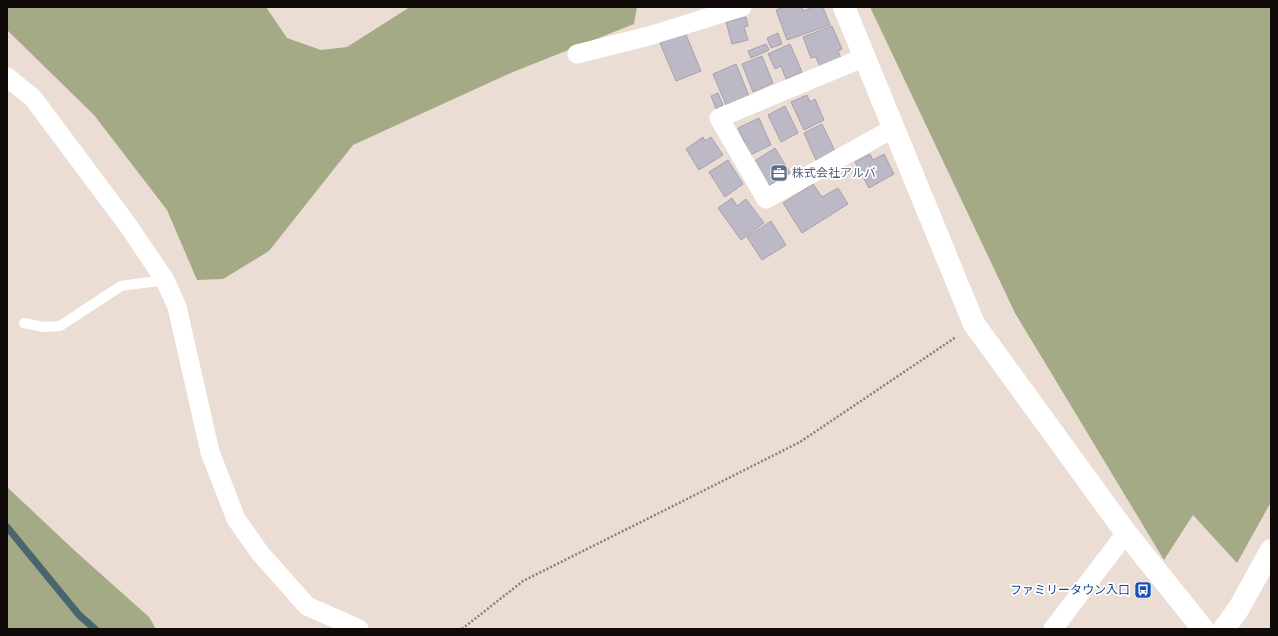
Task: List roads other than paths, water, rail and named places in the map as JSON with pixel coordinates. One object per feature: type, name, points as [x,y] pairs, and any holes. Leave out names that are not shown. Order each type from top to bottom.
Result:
[{"type":"street","points":[[577,54],[649,36],[742,7]]},
{"type":"street","points":[[844,7],[974,324],[1126,533],[1203,629]]},
{"type":"street","points":[[865,57],[719,118],[766,199],[894,128]]},
{"type":"street","points":[[7,77],[33,98],[127,224],[165,280],[177,308],[210,452],[236,519],[260,553],[307,606],[359,629]]},
{"type":"street","points":[[1053,629],[1126,533]]},
{"type":"street","points":[[1224,629],[1239,608],[1271,550]]},
{"type":"lane","points":[[24,323],[43,327],[60,326],[121,286],[165,280]]},
{"type":"waterway","points":[[7,527],[79,615],[95,629]]},
{"type":"place","name":"株式会社アルバ","points":[[779,173]]},
{"type":"place","name":"ファミリータウン入口","points":[[1143,590]]}]
